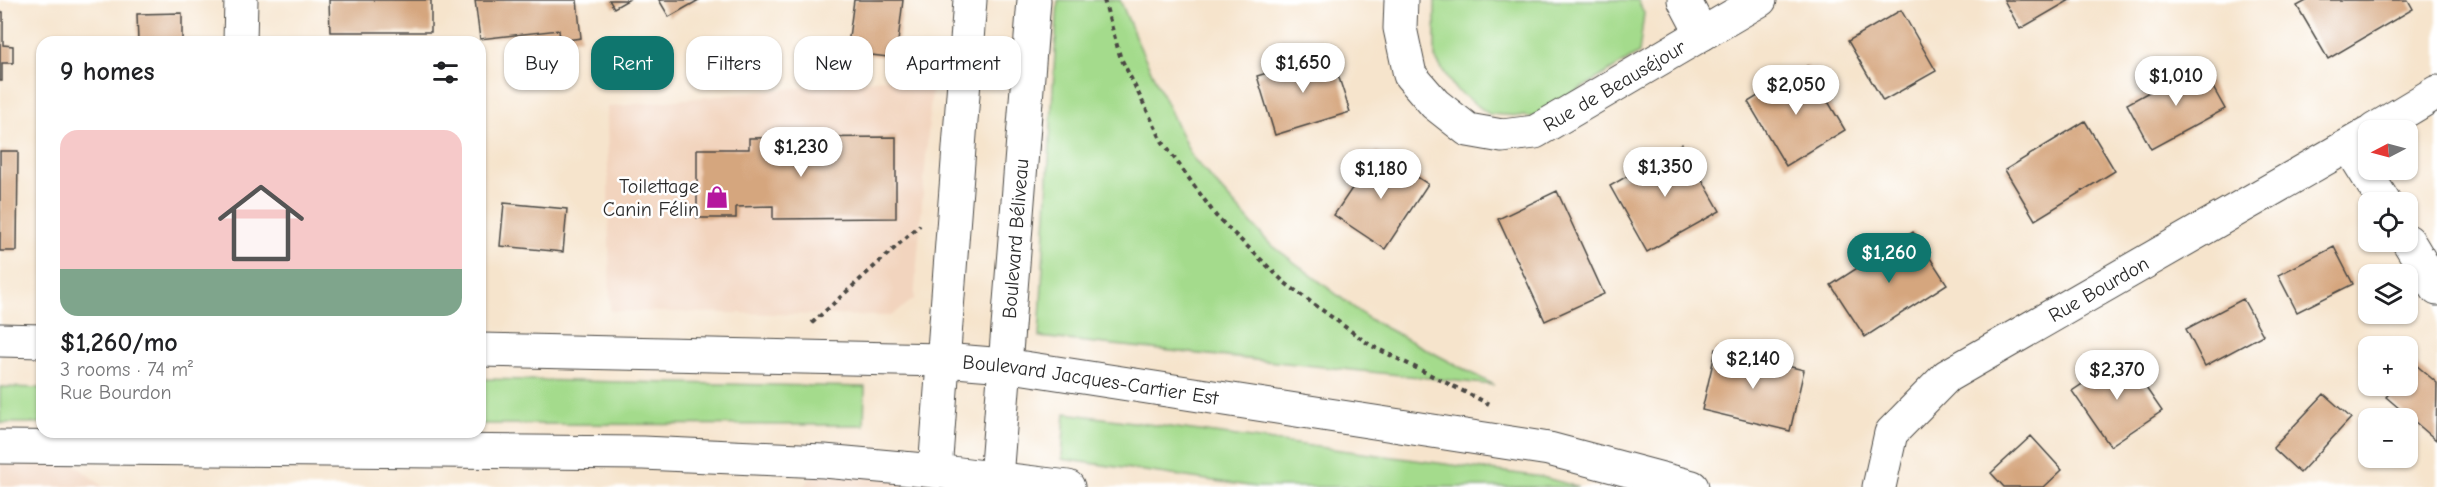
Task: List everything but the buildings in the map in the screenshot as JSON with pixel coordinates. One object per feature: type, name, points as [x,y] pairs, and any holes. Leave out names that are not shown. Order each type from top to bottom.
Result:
[{"type":"street","points":[[240,36],[241,0]]},
{"type":"street","points":[[935,471],[970,0]]},
{"type":"street","name":"Boulevard Béliveau","points":[[996,478],[1034,0]]},
{"type":"street","name":"Rue de Beauséjour","points":[[1401,0],[1400,28],[1410,75],[1435,104],[1468,130],[1502,136],[1535,132],[1760,0]]},
{"type":"street","name":"Rue de Beauséjour","points":[[1684,0],[1702,34]]},
{"type":"street","name":"Rue Bourdon","points":[[2392,120],[2437,92]]},
{"type":"street","name":"Rue Bourdon","points":[[1879,487],[1892,433],[1947,376],[2358,140]]},
{"type":"street","points":[[2415,252],[2437,289]]},
{"type":"street","points":[[0,340],[36,340]]},
{"type":"street","name":"Boulevard Jacques-Cartier Est","points":[[486,350],[944,360],[1005,365],[1549,449],[1692,487]]},
{"type":"street","points":[[0,447],[643,453],[824,461],[935,471],[1068,487]]},
{"type":"path","points":[[1104,0],[1120,56],[1162,141],[1216,216],[1285,284],[1370,345],[1498,409]]},
{"type":"path","points":[[775,356],[956,193]]},
{"type":"shaded area","points":[[885,79],[885,90],[932,90],[914,299],[891,316],[610,311],[607,107],[794,88],[794,90],[873,90],[873,80]]},
{"type":"shaded area","points":[[0,447],[54,447],[103,487],[0,487]]},
{"type":"shaded area","points":[[824,461],[1068,487],[803,487]]},
{"type":"green space","points":[[1058,0],[1120,0],[1192,157],[1269,243],[1369,319],[1494,385],[1039,337]]},
{"type":"green space","points":[[1435,0],[1638,0],[1644,13],[1639,53],[1535,117],[1489,114],[1455,89],[1435,58]]},
{"type":"green space","points":[[486,379],[865,387],[864,425],[486,424]]},
{"type":"green space","points":[[0,387],[36,388],[36,423],[0,423]]},
{"type":"green space","points":[[1065,413],[1542,477],[1579,487],[1256,487],[1062,459]]},
{"type":"place","name":"Toilettage Canin Félin","points":[[717,197]]}]
